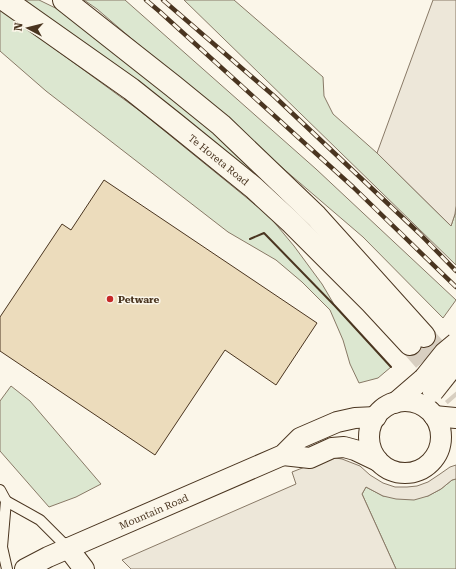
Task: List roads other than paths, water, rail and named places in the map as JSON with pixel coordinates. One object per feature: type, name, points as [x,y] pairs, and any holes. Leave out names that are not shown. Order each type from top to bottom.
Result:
[{"type":"main road","name":"Te Horeta Road","points":[[5,0],[131,89],[254,188],[292,223],[372,303],[417,340],[316,216],[227,131],[173,86],[64,0]]},
{"type":"street","points":[[433,414],[429,385],[444,353],[456,342]]},
{"type":"street","points":[[456,363],[429,385],[384,408],[376,416],[370,427],[369,439],[372,451],[378,461],[388,469],[400,474],[412,473],[424,469],[434,460],[456,452]]},
{"type":"street","points":[[395,403],[400,401],[412,402],[423,406],[433,414],[438,421],[441,441],[440,448],[434,460]]},
{"type":"street","points":[[433,414],[456,418]]},
{"type":"street","name":"Mountain Road","points":[[25,569],[68,548],[283,455],[300,438],[337,422],[354,418],[376,416]]},
{"type":"street","name":"Mountain Road","points":[[283,455],[310,458],[332,448],[344,448],[355,450],[378,461]]},
{"type":"street","points":[[68,548],[84,569]]},
{"type":"lane","points":[[0,490],[6,501],[40,520],[68,548]]},
{"type":"lane","points":[[6,501],[2,547],[7,569]]},
{"type":"tunnel","points":[[424,336],[455,371]]},
{"type":"tunnel","points":[[410,344],[456,397]]},
{"type":"railway","points":[[146,0],[353,187],[456,287]]},
{"type":"railway","points":[[163,0],[274,96],[420,234],[456,271]]},
{"type":"place","name":"Petware","points":[[110,299]]}]
